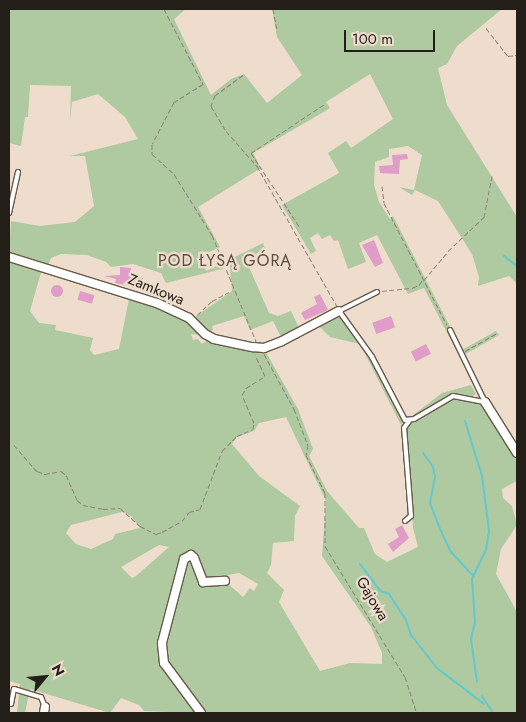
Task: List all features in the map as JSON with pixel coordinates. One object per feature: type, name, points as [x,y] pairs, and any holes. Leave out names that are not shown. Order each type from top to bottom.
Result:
[{"type":"street","name":"Zamkowa","points":[[9,257],[157,303],[190,319],[205,334],[214,339],[258,348]]},
{"type":"street","points":[[258,348],[282,341],[340,311]]},
{"type":"street","points":[[485,402],[517,453]]},
{"type":"street","points":[[201,713],[164,663],[162,643],[184,559],[192,555],[203,582],[225,580]]},
{"type":"lane","points":[[9,213],[18,172]]},
{"type":"lane","points":[[378,292],[340,311],[364,345],[403,417],[408,420]]},
{"type":"lane","points":[[450,330],[485,402]]},
{"type":"lane","points":[[405,521],[411,516],[404,428],[408,420],[453,396],[485,402]]},
{"type":"lane","points":[[11,704],[14,689],[41,697],[44,710]]},
{"type":"path","points":[[14,445],[37,471],[46,474],[61,471],[66,475],[77,500],[83,505],[103,510],[120,508],[140,526],[156,534],[182,521],[189,512],[200,509],[222,451],[237,436],[253,429],[254,423],[242,396],[246,388],[265,376],[255,357],[258,348],[257,343],[212,235],[174,174],[152,154],[152,144],[174,102],[204,84],[164,9]]},
{"type":"path","points":[[273,9],[276,30]]},
{"type":"path","points":[[486,28],[508,56],[517,55]]},
{"type":"path","points":[[243,75],[215,95],[211,106],[226,131],[257,166],[340,311]]},
{"type":"path","points":[[299,226],[251,153],[326,103]]},
{"type":"path","points":[[378,292],[412,288],[419,285],[448,251],[484,217],[492,176]]},
{"type":"path","points":[[382,186],[384,203],[450,330]]},
{"type":"path","points":[[190,319],[229,292]]},
{"type":"path","points":[[462,356],[465,351],[497,333]]},
{"type":"path","name":"Gajowa","points":[[258,348],[294,409],[308,445],[306,455],[325,493],[325,546],[405,677],[417,713]]},
{"type":"green space","points":[[9,9],[186,9],[174,19],[211,95],[231,79],[244,74],[267,103],[302,75],[277,37],[272,9],[502,9],[457,46],[447,64],[438,68],[447,105],[517,217],[517,284],[509,276],[478,286],[479,277],[472,254],[438,201],[415,190],[412,195],[399,187],[414,190],[422,155],[408,146],[389,149],[389,157],[375,162],[374,185],[379,202],[390,219],[393,216],[462,350],[496,331],[499,335],[464,355],[477,381],[473,383],[424,288],[408,294],[377,235],[359,243],[366,262],[348,269],[338,240],[334,241],[330,235],[322,239],[318,233],[310,238],[316,251],[311,254],[282,205],[339,173],[328,153],[346,141],[351,148],[393,119],[370,74],[326,102],[330,108],[253,153],[261,168],[198,207],[220,247],[201,256],[206,271],[263,243],[265,249],[246,260],[269,313],[278,316],[291,311],[299,328],[281,337],[273,321],[250,330],[244,316],[212,326],[213,330],[206,333],[192,319],[232,291],[230,267],[166,283],[161,273],[133,264],[111,267],[106,262],[87,255],[61,254],[51,258],[48,266],[9,255],[11,221],[40,226],[75,222],[94,206],[85,156],[70,156],[138,139],[125,117],[98,94],[72,102],[70,122],[71,86],[30,85],[28,117],[25,117],[21,146],[9,143]]},
{"type":"green space","points":[[9,260],[42,269],[30,311],[39,323],[56,325],[55,330],[93,338],[90,350],[94,355],[119,349],[130,294],[184,318],[200,335],[191,334],[193,340],[198,339],[202,344],[209,339],[264,349],[298,409],[313,449],[309,456],[327,491],[359,528],[364,528],[375,554],[387,562],[418,547],[413,528],[410,464],[405,430],[410,421],[453,398],[468,399],[485,406],[517,456],[517,481],[502,489],[503,498],[512,506],[517,525],[501,549],[496,574],[517,612],[517,713],[203,713],[167,666],[161,642],[159,653],[163,665],[199,713],[144,711],[139,705],[121,698],[110,713],[30,689],[25,713],[17,713],[20,684],[9,681]],"holes":[[[286,417],[326,501],[322,556],[371,627],[382,653],[382,664],[350,663],[320,671],[279,602],[284,590],[267,573],[271,565],[273,543],[294,541],[295,516],[300,506],[259,476],[232,444],[237,437],[254,431],[259,423]],[[122,512],[131,516],[140,528],[115,534],[113,539],[91,549],[76,544],[66,533],[71,525]],[[159,545],[169,547],[132,578],[121,567]],[[239,573],[258,584],[254,591],[250,588],[243,597],[225,581],[228,575]]]},
{"type":"green space","points":[[340,314],[362,344],[385,383],[403,421],[401,425],[360,344],[330,337],[317,324]]},
{"type":"green space","points":[[471,385],[476,394],[471,397],[452,395],[408,419],[442,393]]},
{"type":"building","points":[[407,154],[408,159],[400,160],[399,174],[380,173],[379,166],[393,165],[392,155]]},
{"type":"building","points":[[374,240],[383,263],[375,267],[362,245]]},
{"type":"building","points":[[120,267],[131,268],[130,277],[143,278],[142,288],[115,283],[116,279],[104,276],[120,275]]},
{"type":"building","points":[[59,285],[62,286],[62,296],[55,297],[52,296],[51,289],[52,286]]},
{"type":"building","points":[[80,291],[94,295],[92,304],[78,300]]},
{"type":"building","points":[[320,294],[328,310],[305,320],[301,313],[317,304],[314,297]]},
{"type":"building","points":[[391,316],[395,327],[376,334],[372,323]]},
{"type":"building","points":[[426,344],[431,354],[416,362],[411,352]]},
{"type":"building","points":[[402,525],[409,538],[393,552],[388,544],[399,537],[395,529]]},
{"type":"waterway","points":[[504,256],[517,266]]},
{"type":"waterway","points":[[465,421],[482,476],[489,531],[486,550],[472,579],[475,622],[471,639],[477,682]]},
{"type":"waterway","points":[[423,453],[433,467],[435,477],[430,503],[441,531],[451,552],[473,576]]},
{"type":"waterway","points":[[360,564],[380,591],[389,594],[406,620],[411,635],[437,668],[484,704]]},
{"type":"waterway","points":[[482,696],[493,713]]},
{"type":"district","name":"POD ŁYSĄ GÓRĄ","points":[[225,261]]}]
